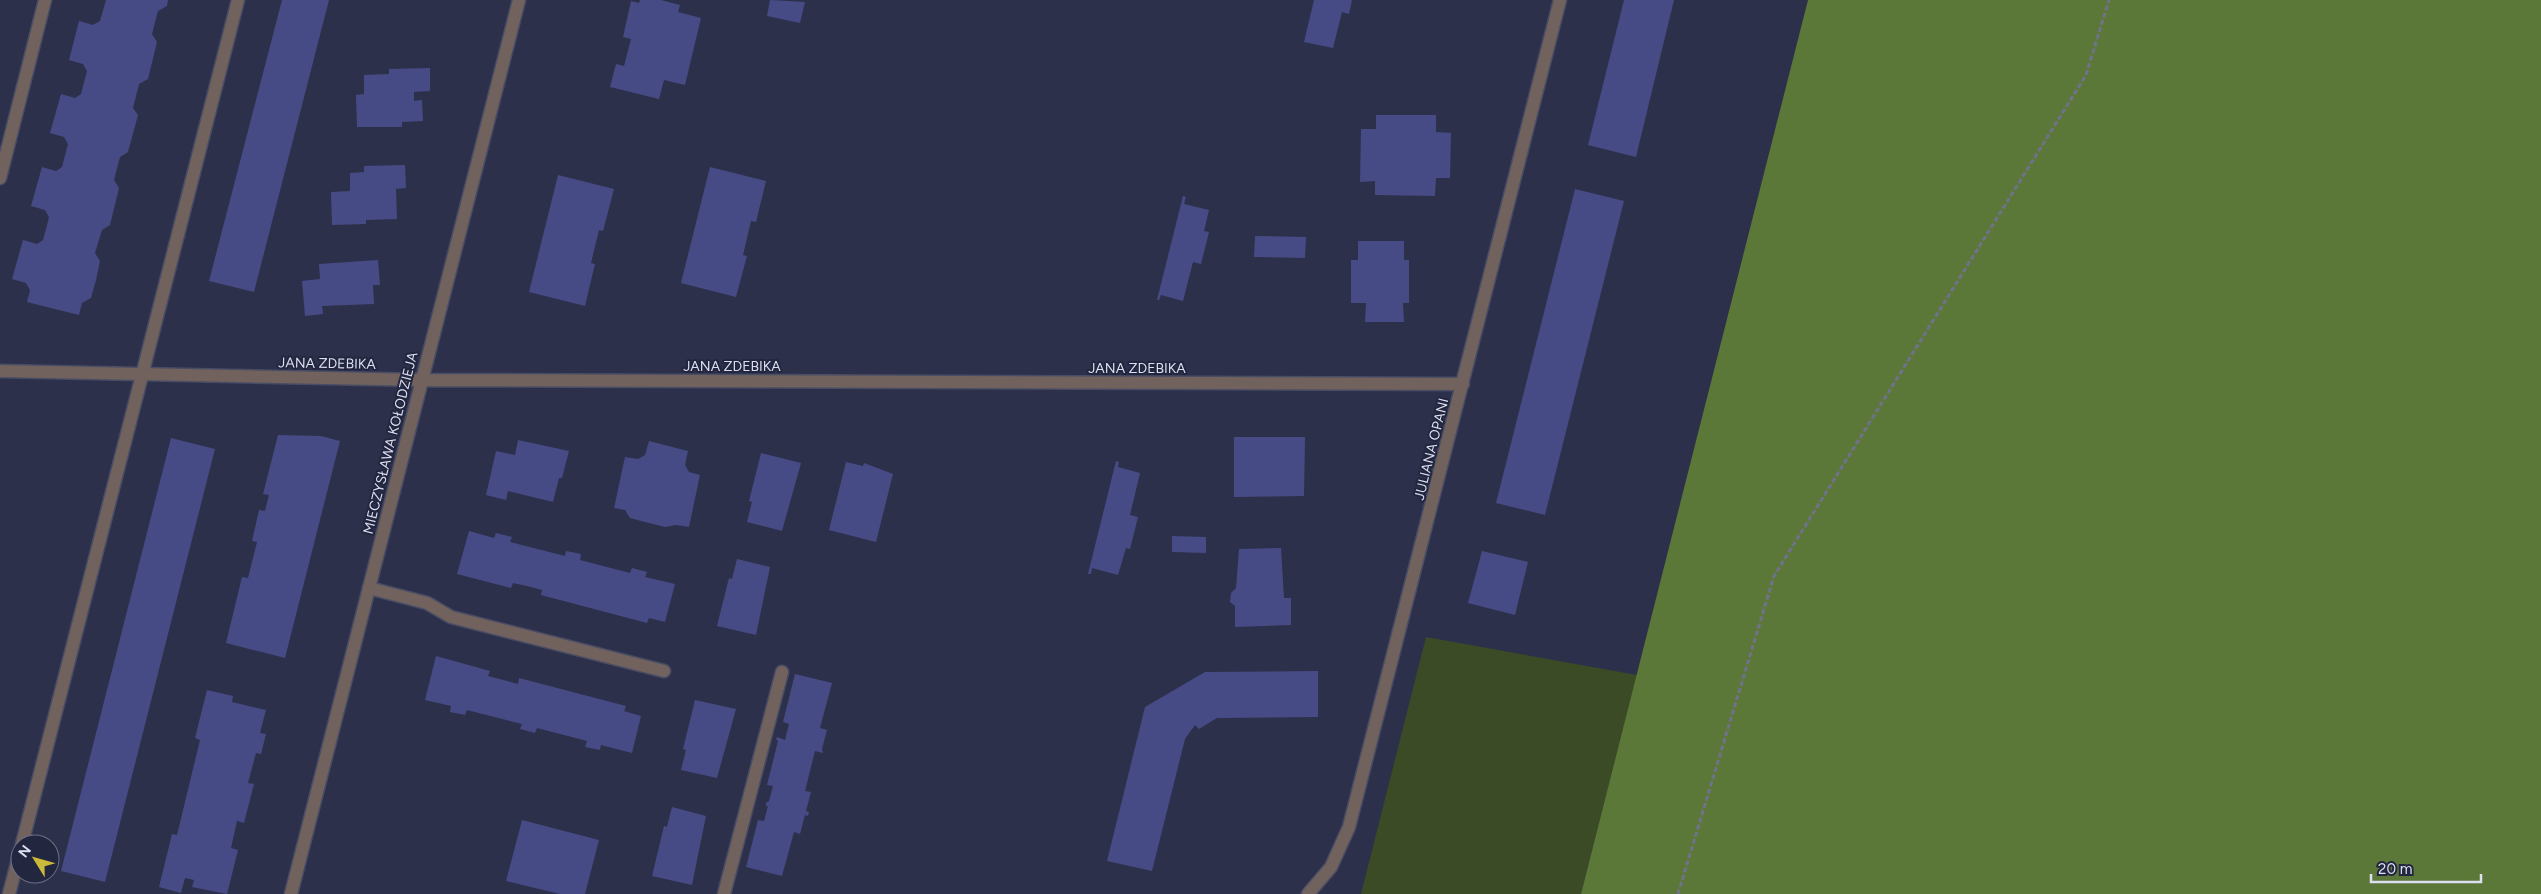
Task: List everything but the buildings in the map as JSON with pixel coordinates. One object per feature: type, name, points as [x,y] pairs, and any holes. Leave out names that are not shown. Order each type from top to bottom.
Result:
[{"type":"street","points":[[0,178],[45,0]]},
{"type":"street","points":[[25,834],[238,0]]},
{"type":"street","name":"MIECZYSŁAWA KOŁODZIEJA","points":[[291,894],[519,0]]},
{"type":"street","name":"JULIANA OPANI","points":[[1308,894],[1331,866],[1350,827],[1560,0]]},
{"type":"street","name":"JANA ZDEBIKA","points":[[0,371],[422,380],[1463,384]]},
{"type":"street","points":[[369,588],[427,602],[451,617],[664,671]]},
{"type":"street","points":[[724,894],[782,672]]},
{"type":"path","points":[[1678,894],[1774,576],[2086,75],[2109,0]]},
{"type":"green space","points":[[1808,0],[2541,0],[2541,894],[1581,894]]},
{"type":"green space","points":[[1426,637],[1637,675],[1581,894],[1361,894]]}]
